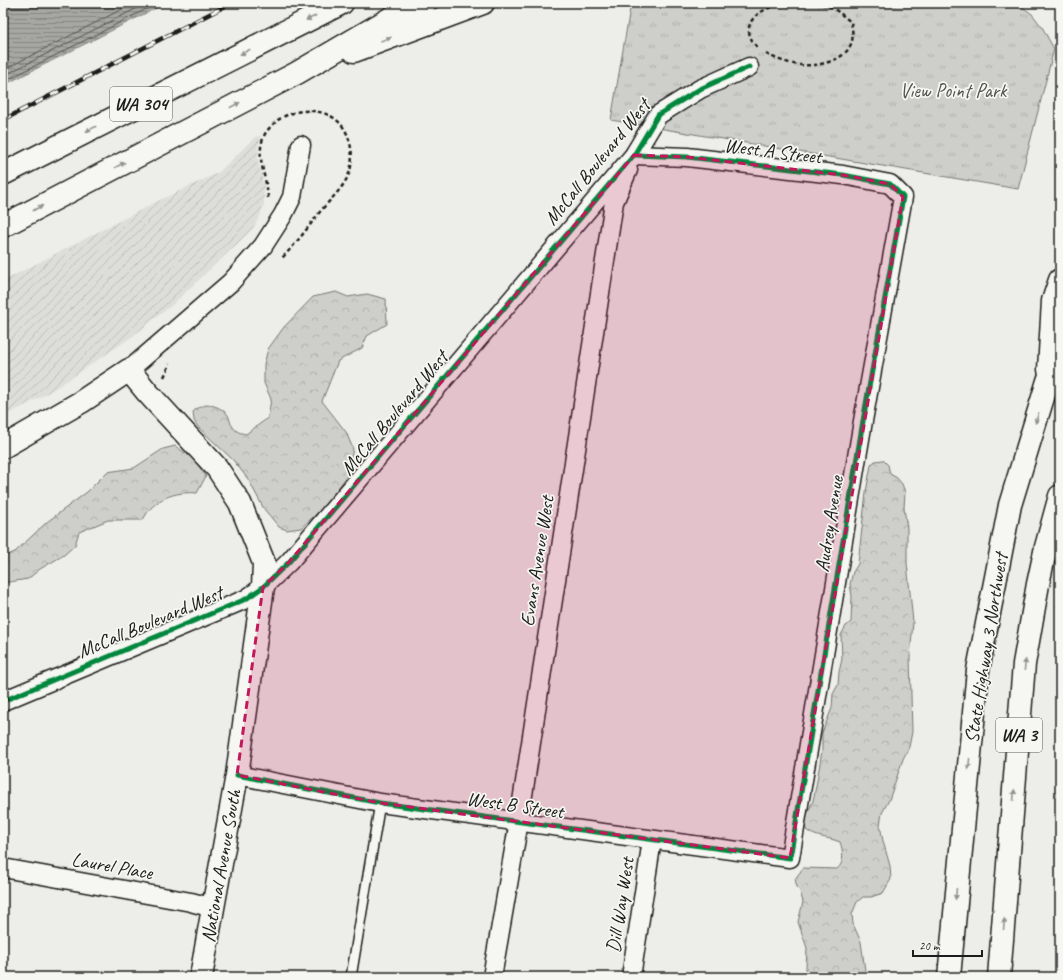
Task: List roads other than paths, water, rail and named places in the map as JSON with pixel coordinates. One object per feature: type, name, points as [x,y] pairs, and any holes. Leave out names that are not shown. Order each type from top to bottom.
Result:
[{"type":"main road","name":"WA 304","points":[[3,174],[342,3]]},
{"type":"main road","name":"WA 304","points":[[3,226],[297,73],[403,11],[425,3]]},
{"type":"main road","name":"WA 304","points":[[297,73],[483,3]]},
{"type":"main road","points":[[1048,381],[1053,301],[1060,280]]},
{"type":"main road","name":"State Highway 3 Northwest","points":[[949,977],[978,670],[1010,505],[1048,381],[1060,351]]},
{"type":"main road","points":[[3,447],[81,402],[129,370]]},
{"type":"main road","name":"National Avenue South","points":[[129,370],[147,392],[218,468],[240,503],[264,563],[263,587],[237,776],[212,908],[201,977]]},
{"type":"main road","name":"State Highway 3 Northwest","points":[[999,977],[1024,664],[1040,577],[1060,496]]},
{"type":"street","name":"McCall Boulevard West","points":[[3,701],[246,599],[263,587],[289,562],[634,155],[658,115],[700,89],[749,67]]},
{"type":"street","points":[[129,370],[231,282],[263,246],[283,215],[292,197],[301,145]]},
{"type":"street","name":"West A Street","points":[[634,155],[687,157],[843,175],[890,184],[903,197]]},
{"type":"street","name":"Evans Avenue West","points":[[492,977],[519,821],[614,202],[634,155]]},
{"type":"street","name":"Audrey Avenue","points":[[790,858],[862,421],[903,197]]},
{"type":"street","name":"West B Street","points":[[237,776],[380,803],[790,858]]},
{"type":"street","name":"Dill Way West","points":[[630,977],[652,840]]},
{"type":"street","name":"Laurel Place","points":[[3,868],[191,902],[212,908]]},
{"type":"lane","points":[[351,977],[380,803]]},
{"type":"water","points":[[3,3],[167,3],[3,86]]},
{"type":"railway","points":[[3,120],[231,3]]},
{"type":"park label","name":"View Point Park","points":[[953,90]]}]
